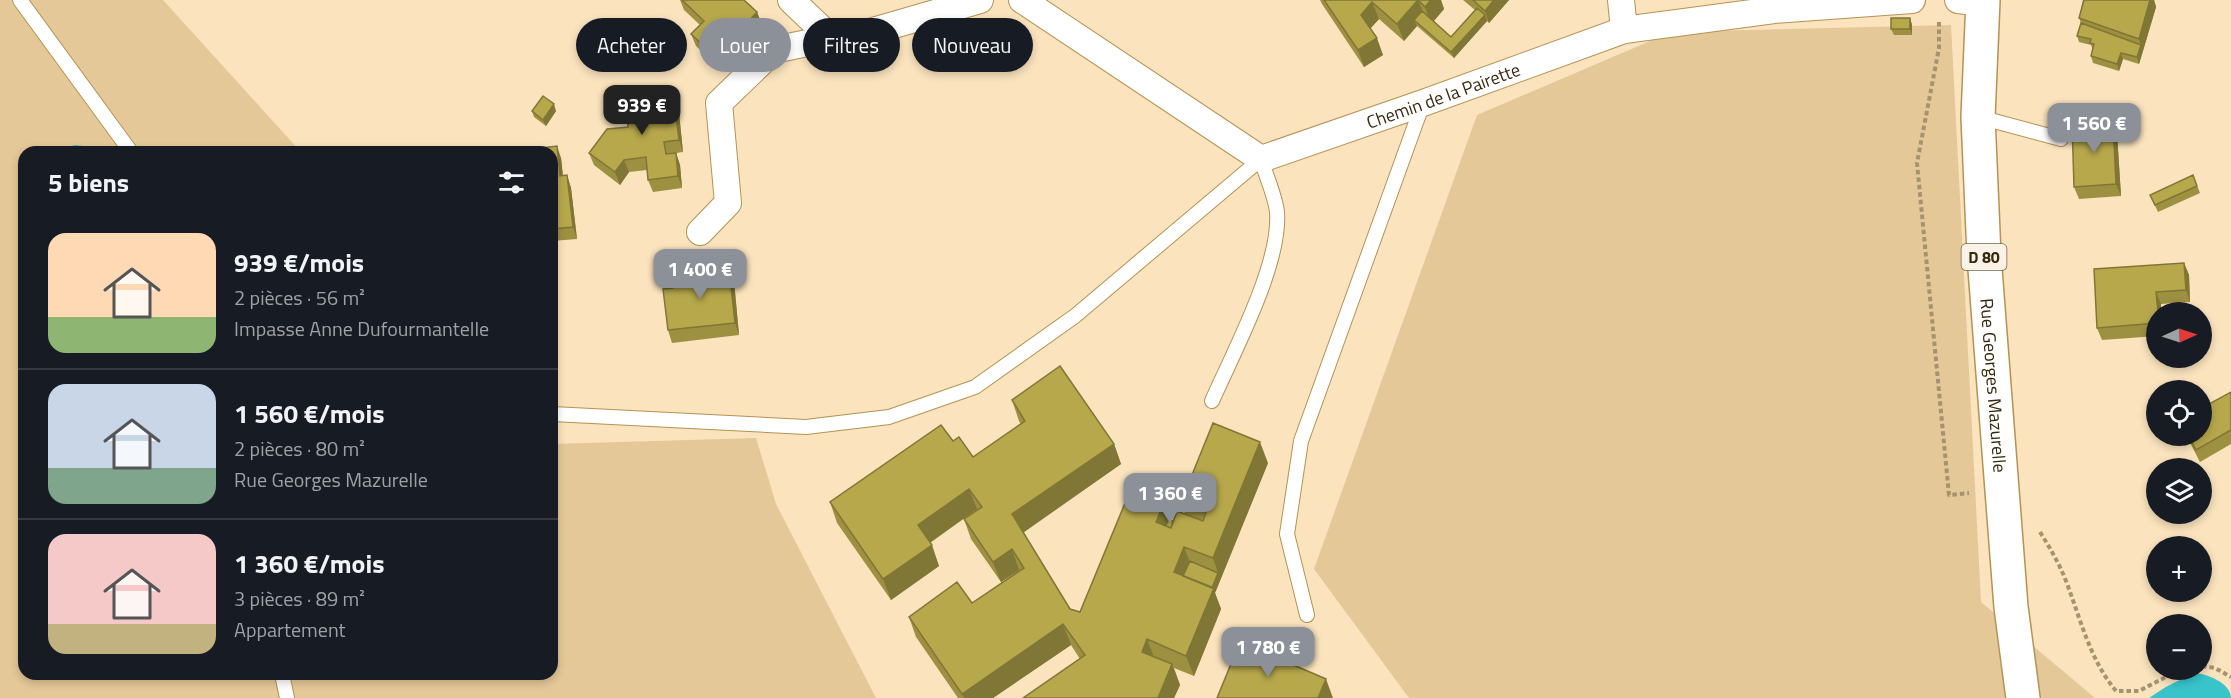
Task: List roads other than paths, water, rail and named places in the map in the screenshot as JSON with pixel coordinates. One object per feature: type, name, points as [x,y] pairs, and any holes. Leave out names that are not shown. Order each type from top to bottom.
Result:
[{"type":"main road","name":"Rue Georges Mazurelle","points":[[1975,1],[1984,256],[2012,618],[2023,698]]},
{"type":"street","points":[[791,0],[810,18]]},
{"type":"street","points":[[900,23],[980,0]]},
{"type":"street","points":[[1022,0],[1261,159]]},
{"type":"street","points":[[1621,0],[1624,30]]},
{"type":"street","name":"Chemin de la Pairette","points":[[1261,159],[1624,30],[1774,10],[1912,0]]},
{"type":"street","points":[[700,232],[728,203],[719,103],[774,50],[803,44]]},
{"type":"lane","points":[[20,0],[127,146]]},
{"type":"lane","points":[[1307,615],[1287,534],[1301,441],[1423,103]]},
{"type":"lane","points":[[1978,117],[2061,139]]},
{"type":"lane","points":[[558,414],[806,427],[889,417],[975,387],[1075,316],[1261,159],[1277,209],[1277,235],[1263,285],[1212,401]]},
{"type":"lane","points":[[283,680],[287,698]]},
{"type":"water","points":[[2212,678],[2227,688],[2231,698],[2149,698],[2179,680],[2212,680]]}]
